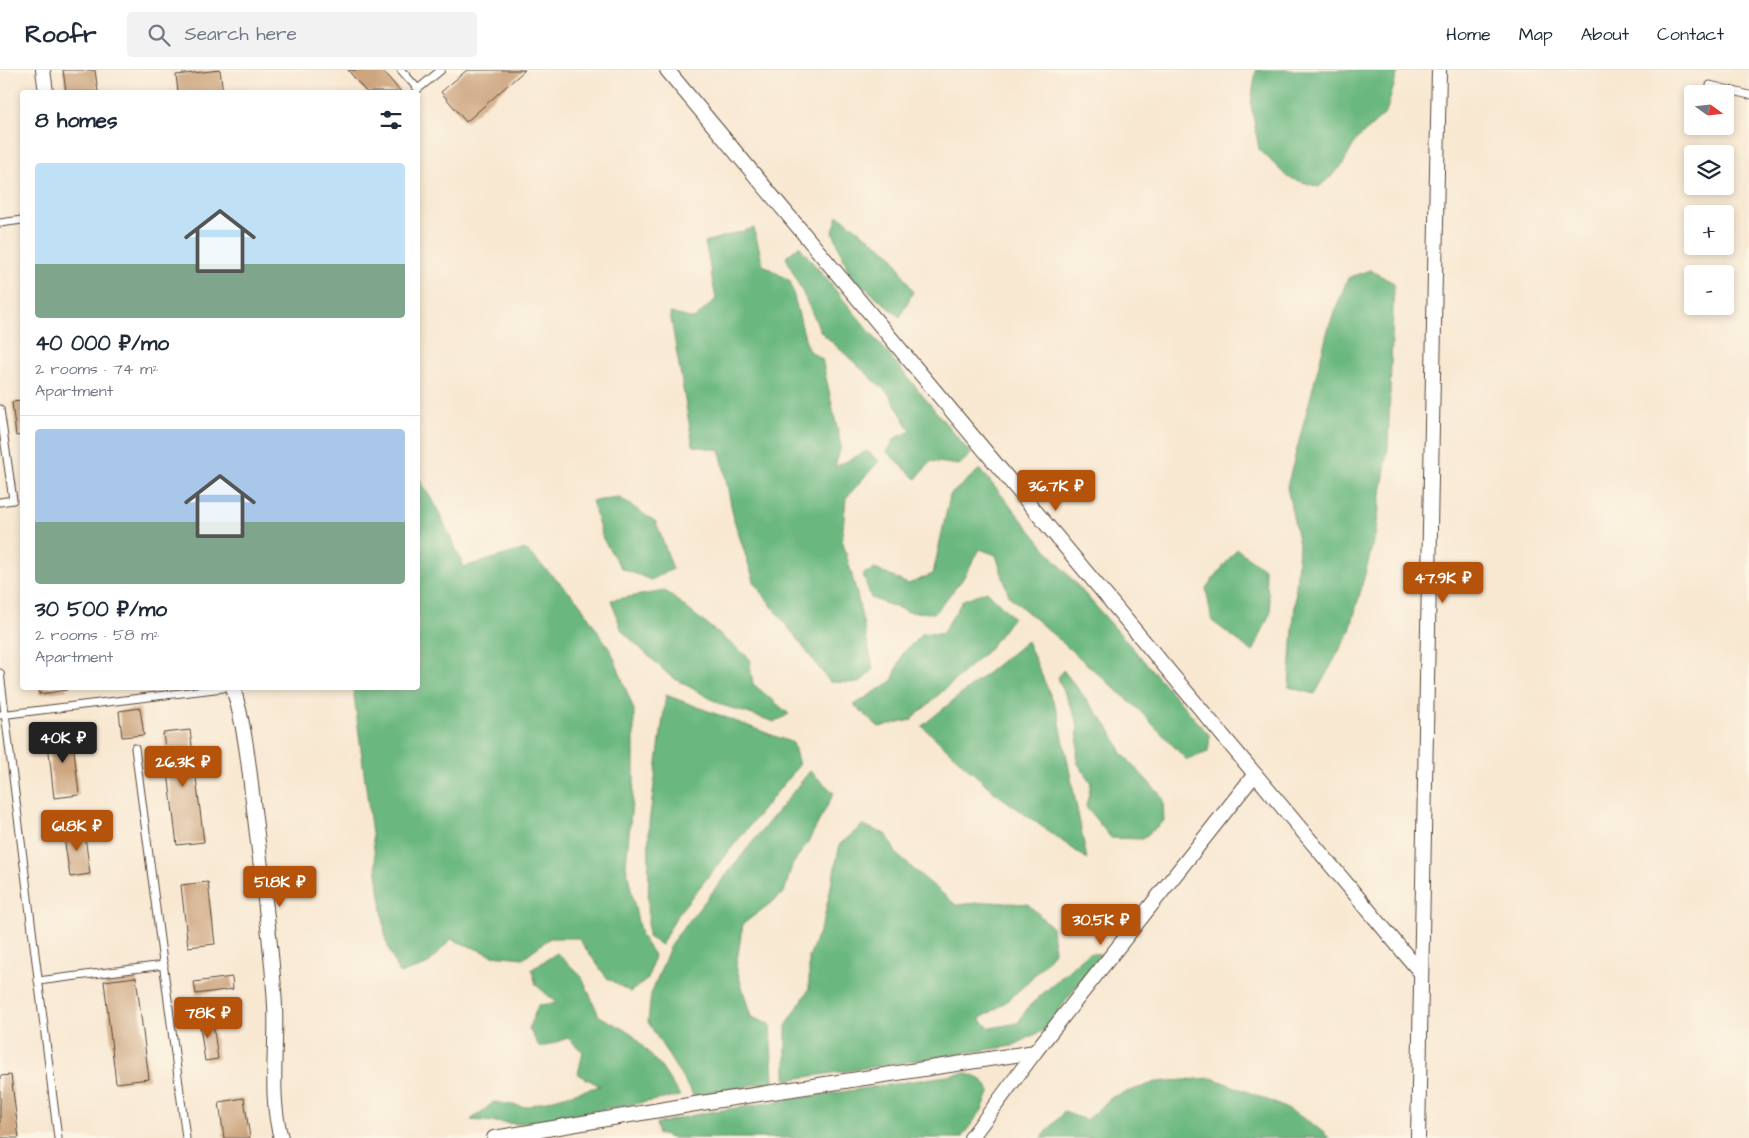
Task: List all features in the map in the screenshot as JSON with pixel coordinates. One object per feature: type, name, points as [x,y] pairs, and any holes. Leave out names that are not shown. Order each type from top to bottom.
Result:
[{"type":"street","points":[[43,70],[46,90]]},
{"type":"street","points":[[668,70],[1421,973]]},
{"type":"street","points":[[1418,1138],[1439,70]]},
{"type":"street","points":[[234,690],[239,707],[248,770],[273,966],[276,1031],[274,1114],[281,1138]]},
{"type":"street","points":[[971,1138],[1035,1052],[1255,774]]},
{"type":"street","points":[[494,1138],[701,1103],[1035,1052]]},
{"type":"lane","points":[[401,70],[418,89],[441,70]]},
{"type":"lane","points":[[1734,91],[1749,94]]},
{"type":"lane","points":[[0,223],[20,220]]},
{"type":"lane","points":[[0,409],[13,500],[0,502]]},
{"type":"lane","points":[[0,672],[2,714],[58,1138]]},
{"type":"lane","points":[[2,714],[206,690]]},
{"type":"lane","points":[[135,748],[186,1138]]},
{"type":"lane","points":[[38,981],[164,965]]},
{"type":"green space","points":[[1256,70],[1398,71],[1386,113],[1356,140],[1342,166],[1319,187],[1287,177],[1259,149],[1251,104]]},
{"type":"green space","points":[[838,215],[892,255],[913,292],[900,317],[850,275],[833,232]]},
{"type":"green space","points":[[754,228],[763,265],[790,281],[808,350],[822,359],[841,446],[835,467],[867,451],[879,461],[846,498],[842,539],[857,594],[873,669],[860,683],[830,682],[755,584],[734,520],[720,450],[693,446],[670,313],[694,319],[716,299],[705,242]]},
{"type":"green space","points":[[799,246],[971,454],[959,465],[931,461],[916,479],[887,452],[895,438],[911,431],[889,394],[821,332],[786,257]]},
{"type":"green space","points":[[1370,270],[1394,283],[1388,448],[1375,536],[1350,631],[1315,694],[1289,687],[1299,545],[1287,487],[1329,326],[1348,278]]},
{"type":"green space","points":[[980,469],[1055,560],[1210,736],[1208,752],[1187,760],[1136,707],[1009,596],[996,555],[980,549],[962,580],[935,613],[909,612],[871,598],[863,574],[875,569],[908,584],[933,574],[950,495]]},
{"type":"green space","points":[[420,480],[436,506],[464,567],[525,549],[578,601],[612,653],[634,710],[634,782],[626,865],[641,936],[654,955],[648,979],[630,992],[607,978],[578,938],[550,938],[523,958],[492,955],[451,939],[427,965],[399,974],[386,941],[353,690],[420,690]]},
{"type":"green space","points":[[620,498],[656,522],[673,569],[651,580],[621,568],[603,539],[592,501]]},
{"type":"green space","points":[[1237,549],[1264,569],[1271,611],[1253,652],[1212,621],[1206,588]]},
{"type":"green space","points":[[665,591],[749,658],[753,684],[789,714],[775,722],[722,705],[670,676],[622,631],[611,600]]},
{"type":"green space","points":[[987,591],[1013,617],[989,649],[911,720],[879,727],[854,705],[892,681],[903,653],[923,633],[942,634],[963,600]]},
{"type":"green space","points":[[1027,641],[1058,713],[1087,859],[994,792],[922,726]]},
{"type":"green space","points":[[1063,670],[1109,728],[1122,753],[1163,798],[1164,821],[1142,839],[1111,838],[1086,807],[1091,783],[1077,762],[1078,724],[1058,678]]},
{"type":"green space","points":[[666,695],[793,743],[799,765],[677,915],[661,945],[648,937],[649,823]]},
{"type":"green space","points":[[810,771],[834,793],[808,842],[792,865],[784,893],[743,924],[736,966],[751,1017],[770,1024],[773,1081],[694,1097],[648,1022],[651,994],[672,942]]},
{"type":"green space","points":[[863,825],[887,835],[897,855],[956,905],[988,902],[1028,904],[1052,927],[1054,952],[1020,990],[979,1019],[990,1028],[1018,1023],[1028,1007],[1088,953],[1101,954],[1044,1030],[1012,1046],[786,1080],[786,1026],[809,989],[809,957],[824,919],[840,844]]},
{"type":"green space","points":[[557,953],[582,977],[599,1016],[631,1033],[661,1067],[680,1096],[517,1124],[471,1120],[494,1102],[525,1107],[600,1086],[578,1074],[583,1052],[568,1038],[540,1048],[529,1029],[538,1005],[557,1003],[536,985],[532,969]]},
{"type":"green space","points":[[966,1073],[982,1080],[990,1091],[982,1110],[961,1138],[672,1138],[658,1134],[656,1124],[703,1113]]},
{"type":"green space","points":[[1212,1078],[1290,1110],[1318,1128],[1329,1138],[1041,1138],[1064,1112],[1086,1120],[1112,1097],[1156,1082]]},
{"type":"building","points":[[63,70],[95,70],[98,90],[66,90]]},
{"type":"building","points":[[220,70],[223,90],[178,90],[176,75]]},
{"type":"building","points":[[348,70],[382,70],[399,90],[364,90]]},
{"type":"building","points":[[467,70],[525,70],[466,122],[441,92]]},
{"type":"building","points":[[20,401],[20,435],[16,436],[12,402]]},
{"type":"building","points":[[39,690],[67,690],[39,694]]},
{"type":"building","points":[[140,708],[144,735],[122,737],[119,711]]},
{"type":"building","points":[[190,730],[204,842],[177,845],[163,733]]},
{"type":"building","points":[[72,731],[79,795],[54,798],[47,734]]},
{"type":"building","points":[[84,828],[90,874],[70,877],[63,831]]},
{"type":"building","points":[[208,882],[215,944],[188,947],[181,885]]},
{"type":"building","points":[[136,977],[149,1079],[116,1083],[104,981]]},
{"type":"building","points":[[232,977],[233,989],[196,994],[194,982]]},
{"type":"building","points":[[212,1017],[218,1059],[205,1061],[199,1019]]},
{"type":"building","points":[[11,1075],[19,1138],[0,1138],[0,1076]]},
{"type":"building","points":[[244,1098],[250,1138],[224,1138],[219,1102]]}]
